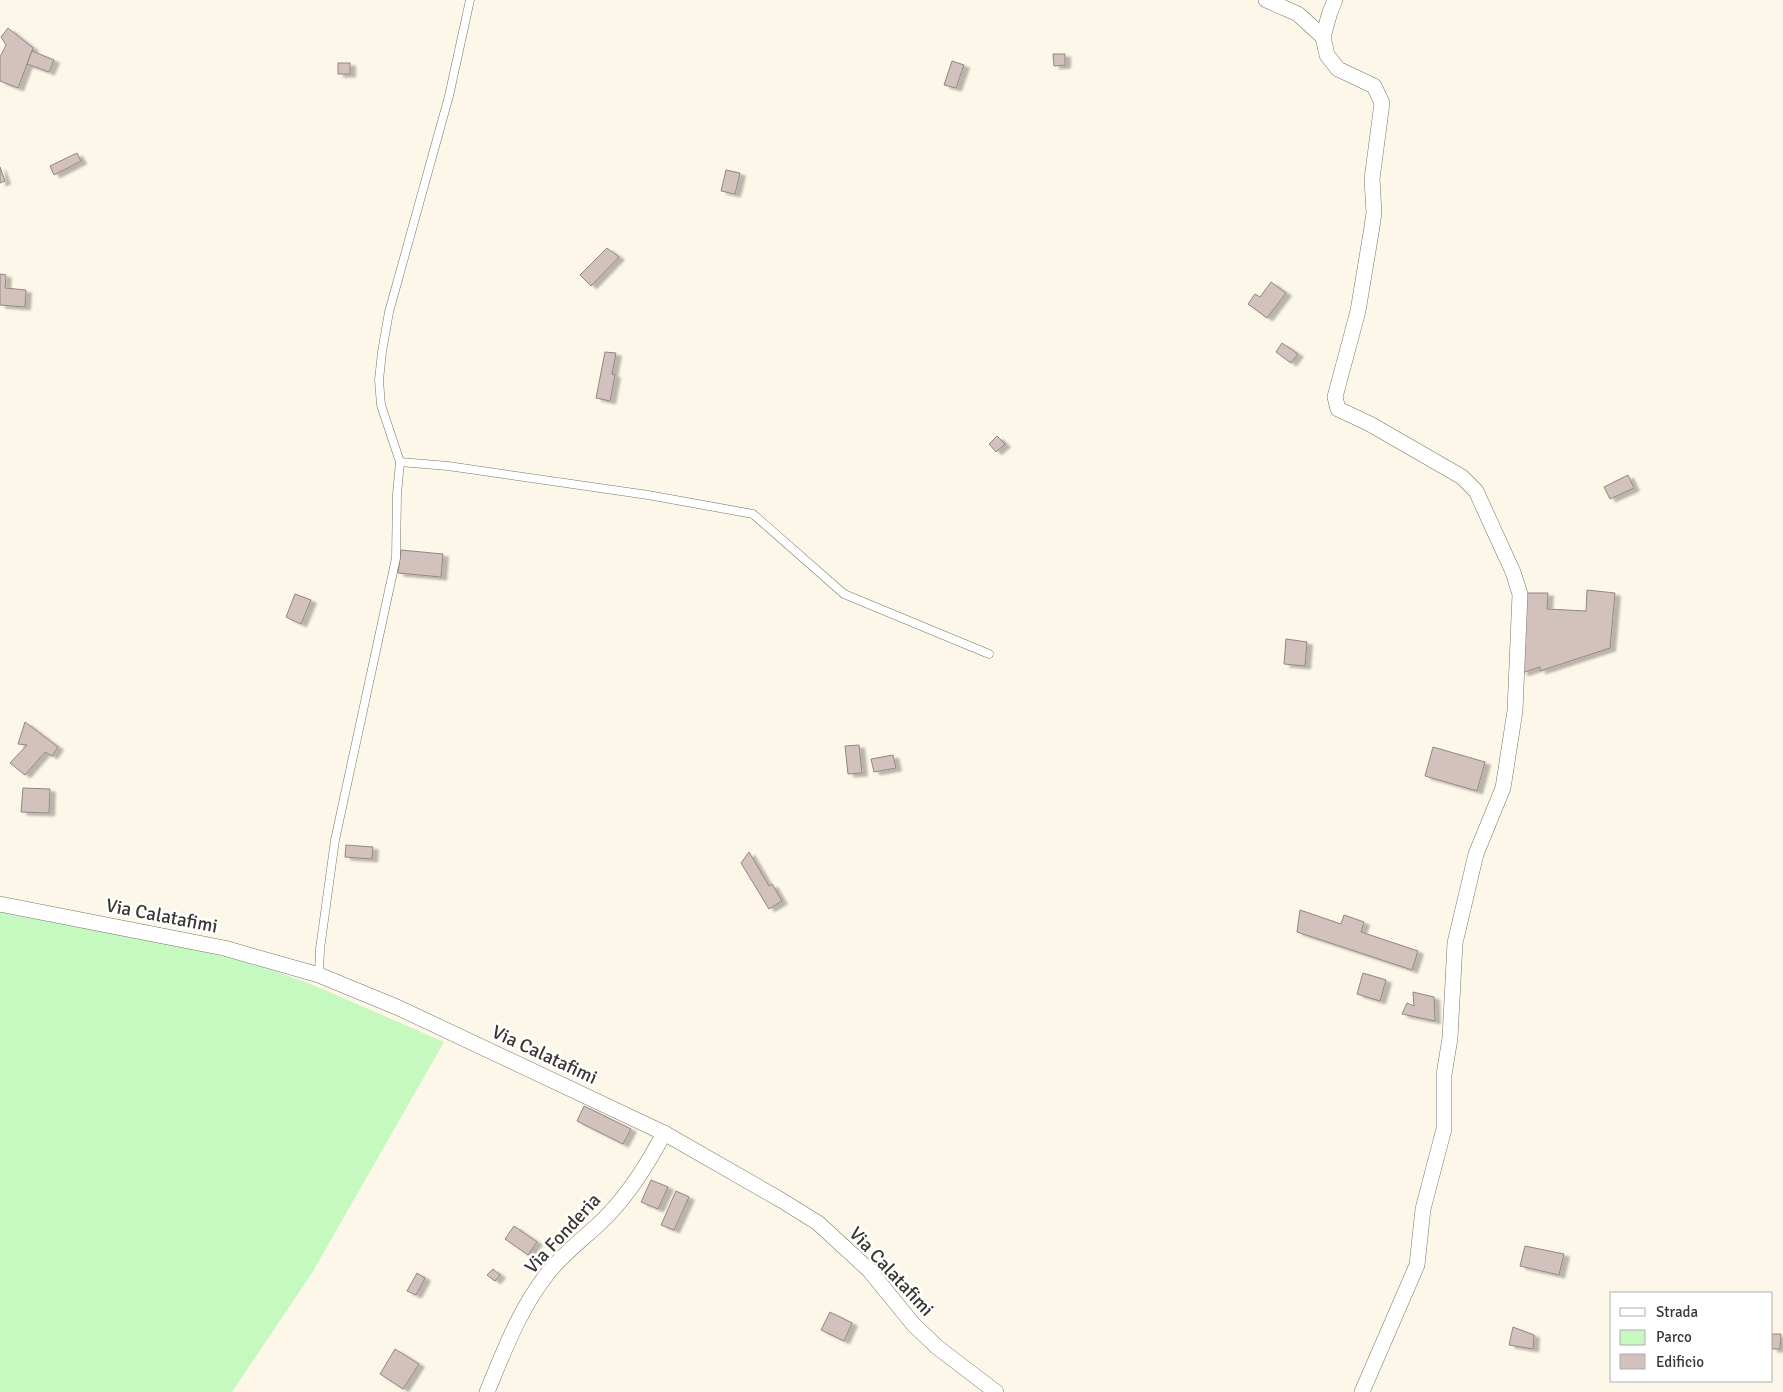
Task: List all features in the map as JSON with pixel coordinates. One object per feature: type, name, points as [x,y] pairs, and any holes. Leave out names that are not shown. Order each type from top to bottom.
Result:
[{"type":"street","points":[[1266,0],[1298,14],[1323,37]]},
{"type":"street","points":[[1335,0],[1323,37],[1326,56],[1338,69],[1374,86],[1382,104],[1372,179],[1374,213],[1358,311],[1335,397],[1338,408],[1370,424],[1462,477],[1476,491],[1513,572],[1520,594],[1515,711],[1503,788],[1476,854],[1455,943],[1450,1038],[1444,1075],[1444,1129],[1423,1209],[1418,1265],[1362,1392]]},
{"type":"street","name":"Via Calatafimi","points":[[0,904],[224,948],[318,975],[399,1008],[664,1133],[818,1223],[869,1270],[913,1324],[937,1347],[996,1392]]},
{"type":"street","name":"Via Fonderia","points":[[487,1392],[524,1309],[547,1274],[609,1214],[649,1161],[664,1133]]},
{"type":"lane","points":[[318,975],[335,840],[396,558],[397,494],[400,462],[381,405],[379,380],[382,352],[389,312],[449,96],[470,0]]},
{"type":"lane","points":[[400,462],[448,466],[648,495],[753,514],[844,594],[989,654]]},
{"type":"green space","points":[[0,911],[156,940],[261,966],[313,985],[444,1042],[312,1273],[232,1392],[0,1392]]},
{"type":"building","points":[[8,28],[33,48],[18,88],[0,81],[0,57],[6,45],[1,37]]},
{"type":"building","points":[[32,51],[54,60],[49,72],[27,64]]},
{"type":"building","points":[[1053,54],[1065,54],[1065,65],[1054,66]]},
{"type":"building","points":[[952,61],[964,65],[956,88],[944,85]]},
{"type":"building","points":[[338,63],[350,63],[350,74],[338,74]]},
{"type":"building","points":[[77,153],[81,161],[54,175],[50,166]]},
{"type":"building","points":[[0,167],[5,181],[0,183]]},
{"type":"building","points":[[726,170],[740,173],[735,194],[721,191]]},
{"type":"building","points":[[607,248],[619,257],[591,286],[580,275]]},
{"type":"building","points":[[0,274],[6,275],[5,288],[26,290],[25,307],[0,305]]},
{"type":"building","points":[[1271,282],[1286,293],[1267,318],[1248,304],[1255,294],[1260,297]]},
{"type":"building","points":[[1282,343],[1298,354],[1291,363],[1276,352]]},
{"type":"building","points":[[605,352],[616,353],[612,374],[615,375],[610,401],[596,398]]},
{"type":"building","points":[[997,436],[1005,444],[996,452],[989,444]]},
{"type":"building","points":[[1628,475],[1634,488],[1610,499],[1604,487]]},
{"type":"building","points":[[401,550],[443,554],[441,577],[398,573]]},
{"type":"building","points":[[1587,590],[1615,593],[1610,648],[1540,671],[1540,667],[1522,673],[1524,593],[1548,593],[1547,609],[1586,611]]},
{"type":"building","points":[[295,594],[311,600],[301,624],[286,617]]},
{"type":"building","points":[[1286,639],[1307,642],[1305,666],[1284,664]]},
{"type":"building","points":[[25,722],[58,747],[52,756],[45,752],[25,775],[10,763],[27,745],[18,744]]},
{"type":"building","points":[[859,745],[862,773],[848,774],[845,746]]},
{"type":"building","points":[[1433,747],[1485,762],[1477,791],[1425,776]]},
{"type":"building","points":[[893,755],[896,768],[874,772],[871,759]]},
{"type":"building","points":[[23,788],[50,789],[49,813],[21,812]]},
{"type":"building","points":[[346,845],[373,847],[372,859],[345,857]]},
{"type":"building","points":[[749,852],[769,886],[772,884],[782,901],[769,909],[741,863]]},
{"type":"building","points":[[1300,910],[1341,924],[1344,915],[1364,922],[1361,932],[1418,951],[1412,970],[1297,932]]},
{"type":"building","points":[[1363,973],[1386,980],[1380,1001],[1357,994]]},
{"type":"building","points":[[1413,992],[1434,997],[1435,1021],[1402,1014],[1407,1003],[1414,1006]]},
{"type":"building","points":[[584,1106],[631,1129],[623,1144],[577,1121]]},
{"type":"building","points":[[651,1180],[668,1187],[658,1209],[641,1202]]},
{"type":"building","points":[[676,1191],[689,1197],[674,1230],[661,1225]]},
{"type":"building","points":[[514,1226],[537,1242],[528,1255],[505,1239]]},
{"type":"building","points":[[1525,1246],[1564,1254],[1559,1275],[1520,1266]]},
{"type":"building","points":[[493,1269],[500,1275],[495,1281],[487,1275]]},
{"type":"building","points":[[417,1273],[425,1278],[416,1295],[407,1291]]},
{"type":"building","points":[[830,1312],[852,1323],[844,1341],[821,1330]]},
{"type":"building","points":[[1513,1327],[1534,1335],[1533,1349],[1509,1345]]},
{"type":"building","points":[[1773,1334],[1781,1334],[1780,1349],[1773,1349]]},
{"type":"building","points":[[395,1349],[419,1364],[403,1389],[380,1374]]}]
